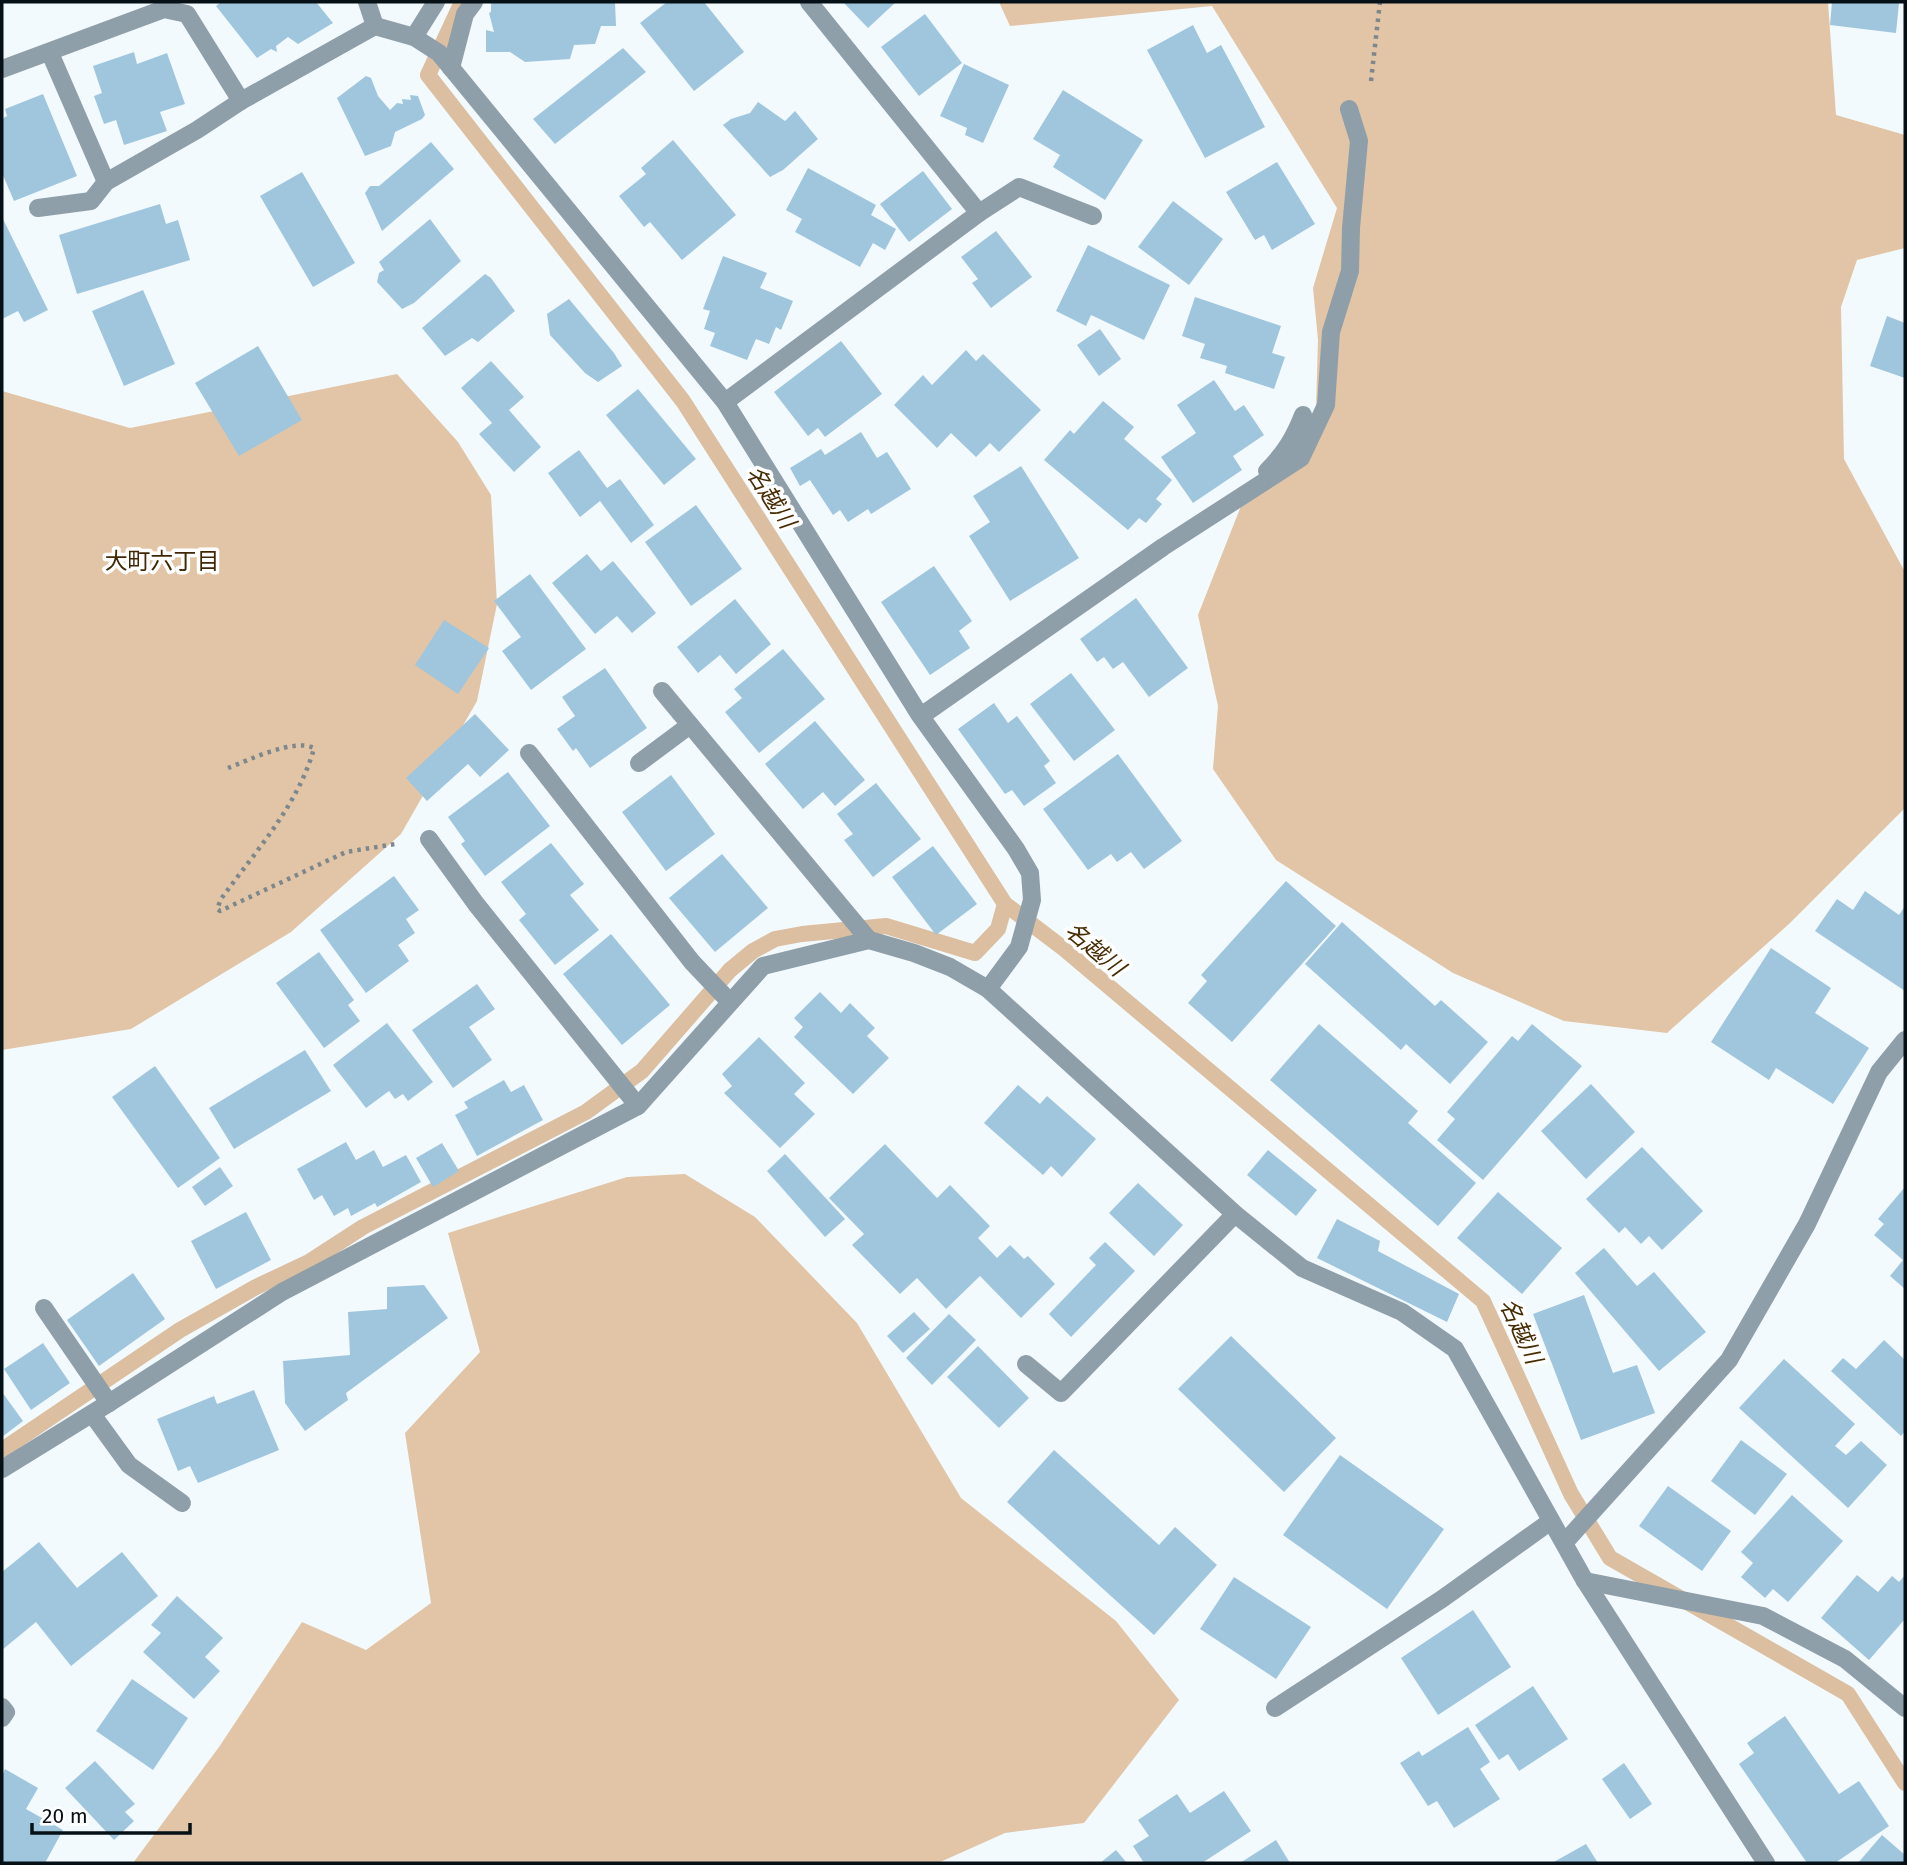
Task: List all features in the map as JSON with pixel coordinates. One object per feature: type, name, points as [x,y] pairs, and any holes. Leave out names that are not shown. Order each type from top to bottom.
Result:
[{"type":"street","points":[[366,2],[375,26]]},
{"type":"street","points":[[414,37],[436,2]]},
{"type":"street","points":[[452,68],[465,14],[474,2]]},
{"type":"street","points":[[809,2],[979,213]]},
{"type":"street","points":[[2,69],[164,9],[187,15],[241,101]]},
{"type":"street","points":[[38,208],[92,201],[106,182],[197,130],[241,101],[375,26],[414,37],[439,53],[725,402],[921,716],[1016,849],[1030,873],[1032,900],[1020,947],[988,989]]},
{"type":"street","points":[[50,52],[106,182]]},
{"type":"street","points":[[921,716],[1065,613],[1301,458],[1326,405],[1331,332],[1350,271],[1359,141],[1349,109]]},
{"type":"street","points":[[725,402],[979,213],[1019,187],[1093,216]]},
{"type":"street","points":[[1250,492],[1294,440],[1303,415]]},
{"type":"street","points":[[662,691],[869,940]]},
{"type":"street","points":[[639,763],[690,725]]},
{"type":"street","points":[[529,753],[692,962],[730,1002]]},
{"type":"street","points":[[429,839],[476,904],[638,1105]]},
{"type":"street","points":[[2,1469],[282,1292],[638,1105],[763,965],[869,940],[950,967],[988,989],[1235,1214],[1302,1268],[1402,1312],[1455,1349],[1585,1581],[1766,1863]]},
{"type":"street","points":[[1565,1542],[1729,1360],[1807,1224],[1880,1072],[1905,1040]]},
{"type":"street","points":[[1026,1364],[1061,1393],[1235,1214]]},
{"type":"street","points":[[44,1308],[109,1403]]},
{"type":"street","points":[[92,1414],[129,1465],[182,1503]]},
{"type":"street","points":[[1275,1708],[1442,1600],[1551,1521]]},
{"type":"street","points":[[1585,1581],[1763,1616],[1846,1659],[1905,1708]]},
{"type":"street","points":[[2,1707],[6,1712],[2,1718]]},
{"type":"path","points":[[1355,127],[1365,114],[1370,91],[1380,2]]},
{"type":"path","points":[[228,768],[274,751],[296,746],[314,748],[307,772],[289,803],[221,899],[217,909],[220,911],[345,852],[429,839]]},
{"type":"shaded area","points":[[999,2],[1828,2],[1836,115],[1905,135],[1905,248],[1857,260],[1841,307],[1844,459],[1905,572],[1905,808],[1790,923],[1667,1033],[1564,1021],[1453,973],[1276,860],[1213,769],[1218,706],[1198,615],[1241,506],[1315,442],[1318,340],[1313,288],[1337,208],[1212,6],[1010,26]]},
{"type":"shaded area","points":[[397,374],[458,442],[491,495],[497,604],[477,701],[401,834],[291,932],[131,1029],[2,1050],[2,391],[130,428]]},
{"type":"shaded area","points":[[685,1174],[755,1217],[857,1323],[961,1498],[1116,1621],[1179,1700],[1084,1823],[1005,1833],[938,1863],[133,1863],[219,1747],[302,1622],[366,1650],[431,1603],[405,1433],[480,1352],[448,1233],[627,1177]]},
{"type":"building","points":[[221,2],[316,2],[333,23],[298,44],[288,37],[276,46],[277,52],[271,49],[257,58],[216,6]]},
{"type":"building","points":[[491,2],[615,2],[616,26],[601,26],[595,44],[574,45],[570,59],[525,62],[510,52],[486,52],[486,30],[494,32],[489,13]]},
{"type":"building","points":[[667,2],[704,2],[744,52],[694,91],[640,23]]},
{"type":"building","points":[[843,2],[896,2],[868,28]]},
{"type":"building","points":[[1832,2],[1899,3],[1896,33],[1830,25]]},
{"type":"building","points":[[925,14],[962,63],[919,96],[881,47]]},
{"type":"building","points":[[1193,25],[1207,53],[1221,45],[1265,127],[1205,158],[1147,50]]},
{"type":"building","points":[[623,48],[646,72],[555,144],[533,119]]},
{"type":"building","points":[[134,52],[137,64],[167,53],[185,104],[160,112],[167,131],[124,145],[116,120],[104,124],[94,96],[102,93],[93,66]]},
{"type":"building","points":[[964,64],[1009,85],[983,143],[965,135],[967,128],[940,116]]},
{"type":"building","points":[[366,76],[371,78],[378,96],[390,110],[397,103],[403,104],[402,99],[411,100],[410,95],[418,96],[425,115],[395,132],[391,146],[365,156],[337,98]]},
{"type":"building","points":[[1063,90],[1143,140],[1105,200],[1053,167],[1060,155],[1033,139]]},
{"type":"building","points":[[43,94],[77,176],[14,201],[2,173],[2,119],[7,116],[5,109]]},
{"type":"building","points":[[758,102],[785,121],[795,111],[818,139],[783,170],[770,177],[723,125],[731,119],[750,113]]},
{"type":"building","points":[[673,140],[736,215],[682,260],[650,222],[644,227],[619,196],[646,174],[641,168]]},
{"type":"building","points":[[431,142],[454,169],[382,231],[365,193],[370,186],[379,186]]},
{"type":"building","points":[[1277,162],[1315,224],[1272,250],[1264,235],[1255,240],[1226,192]]},
{"type":"building","points":[[808,168],[876,205],[871,215],[896,229],[885,250],[873,243],[860,267],[795,232],[802,219],[786,210]]},
{"type":"building","points":[[923,171],[952,209],[909,242],[880,204]]},
{"type":"building","points":[[302,172],[355,263],[313,287],[260,196]]},
{"type":"building","points":[[1173,201],[1223,239],[1189,285],[1138,247]]},
{"type":"building","points":[[160,204],[166,224],[178,220],[190,260],[77,294],[59,235]]},
{"type":"building","points":[[2,217],[48,310],[24,322],[18,311],[2,319]]},
{"type":"building","points":[[430,219],[461,261],[414,303],[402,309],[377,282],[379,273],[384,270],[379,262]]},
{"type":"building","points":[[996,231],[1032,277],[991,308],[972,283],[978,279],[961,257]]},
{"type":"building","points":[[1088,245],[1170,285],[1144,340],[1091,315],[1086,326],[1056,311]]},
{"type":"building","points":[[723,256],[767,273],[760,288],[793,301],[781,330],[776,327],[769,344],[756,339],[747,360],[710,346],[715,333],[704,329],[710,311],[703,309]]},
{"type":"building","points":[[485,274],[491,278],[515,311],[478,342],[472,338],[445,356],[422,328]]},
{"type":"building","points":[[143,290],[175,364],[124,386],[92,311]]},
{"type":"building","points":[[1195,297],[1281,326],[1272,353],[1285,357],[1274,389],[1225,373],[1227,366],[1200,358],[1205,344],[1182,336]]},
{"type":"building","points":[[569,299],[622,366],[598,382],[585,373],[550,335],[547,314]]},
{"type":"building","points":[[1887,316],[1905,323],[1905,378],[1870,366]]},
{"type":"building","points":[[1100,329],[1121,359],[1099,376],[1077,345]]},
{"type":"building","points":[[841,341],[882,394],[825,437],[818,428],[808,436],[774,392]]},
{"type":"building","points":[[258,346],[302,420],[239,456],[195,383]]},
{"type":"building","points":[[966,350],[976,361],[983,354],[1041,410],[999,452],[990,443],[976,457],[951,433],[937,448],[894,405],[923,375],[932,385]]},
{"type":"building","points":[[491,361],[524,397],[509,410],[541,447],[514,472],[479,434],[492,423],[461,388]]},
{"type":"building","points":[[1214,380],[1235,411],[1244,405],[1264,435],[1233,456],[1242,470],[1193,503],[1161,457],[1196,433],[1177,405]]},
{"type":"building","points":[[638,389],[696,459],[664,485],[606,415]]},
{"type":"building","points":[[1103,401],[1134,427],[1124,439],[1172,480],[1156,499],[1162,504],[1146,523],[1139,518],[1128,530],[1044,460],[1070,430],[1074,434]]},
{"type":"building","points":[[861,432],[877,458],[887,452],[911,489],[871,514],[868,509],[848,522],[840,510],[833,515],[810,480],[800,486],[790,468],[821,449],[825,455]]},
{"type":"building","points":[[579,450],[607,488],[620,479],[654,525],[631,543],[600,501],[580,517],[548,473]]},
{"type":"building","points":[[1021,466],[1079,558],[1010,601],[969,536],[990,522],[973,496]]},
{"type":"building","points":[[696,505],[742,569],[691,606],[645,542]]},
{"type":"building","points":[[587,554],[601,571],[613,561],[656,613],[632,633],[617,616],[595,634],[552,583]]},
{"type":"building","points":[[934,566],[972,621],[959,631],[970,648],[930,675],[881,602]]},
{"type":"building","points":[[530,574],[586,649],[531,690],[502,651],[521,637],[494,601]]},
{"type":"building","points":[[1136,598],[1188,668],[1149,697],[1123,662],[1113,669],[1104,657],[1097,662],[1080,639]]},
{"type":"building","points":[[735,599],[771,644],[736,674],[720,655],[698,673],[677,647]]},
{"type":"building","points":[[444,620],[489,648],[458,694],[415,665]]},
{"type":"building","points":[[783,649],[825,699],[759,753],[725,712],[742,698],[734,689]]},
{"type":"building","points":[[605,668],[647,728],[590,768],[576,748],[573,751],[557,729],[575,716],[562,697]]},
{"type":"building","points":[[1071,673],[1115,730],[1074,761],[1030,704]]},
{"type":"building","points":[[994,703],[1008,723],[1017,716],[1050,761],[1044,766],[1056,783],[1024,806],[1012,790],[1005,794],[958,729]]},
{"type":"building","points":[[475,714],[509,750],[480,777],[468,764],[427,801],[406,778]]},
{"type":"building","points":[[815,721],[865,780],[835,806],[823,792],[803,809],[765,764]]},
{"type":"building","points":[[1118,754],[1182,841],[1144,869],[1131,852],[1117,862],[1111,854],[1088,870],[1043,809]]},
{"type":"building","points":[[508,772],[550,826],[485,876],[461,844],[465,841],[448,817]]},
{"type":"building","points":[[671,775],[715,834],[666,871],[622,812]]},
{"type":"building","points":[[876,783],[921,839],[873,877],[844,840],[853,834],[837,814]]},
{"type":"building","points":[[551,843],[584,884],[570,895],[599,930],[555,965],[519,920],[526,914],[501,882]]},
{"type":"building","points":[[933,846],[977,904],[936,935],[892,877]]},
{"type":"building","points":[[722,854],[768,908],[715,952],[669,898]]},
{"type":"building","points":[[394,876],[419,910],[406,919],[415,933],[398,945],[409,961],[366,993],[320,930]]},
{"type":"building","points":[[1286,881],[1336,926],[1232,1042],[1188,1003],[1207,981],[1201,975]]},
{"type":"building","points":[[1865,891],[1899,915],[1905,906],[1905,991],[1815,931],[1837,899],[1853,910]]},
{"type":"building","points":[[1342,922],[1435,1006],[1441,1000],[1488,1042],[1450,1084],[1406,1044],[1401,1050],[1305,964]]},
{"type":"building","points":[[611,934],[670,1005],[622,1045],[563,974]]},
{"type":"building","points":[[1771,948],[1831,988],[1815,1013],[1869,1048],[1833,1104],[1776,1068],[1769,1080],[1711,1042]]},
{"type":"building","points":[[319,952],[354,1000],[348,1005],[360,1021],[324,1048],[276,983]]},
{"type":"building","points":[[477,984],[495,1009],[469,1027],[492,1060],[453,1088],[412,1030]]},
{"type":"building","points":[[820,992],[841,1013],[850,1003],[875,1028],[867,1036],[889,1058],[853,1094],[794,1037],[803,1027],[794,1018]]},
{"type":"building","points":[[387,1023],[433,1082],[408,1101],[403,1094],[395,1099],[389,1091],[366,1108],[333,1065]]},
{"type":"building","points":[[1319,1024],[1418,1111],[1408,1123],[1476,1183],[1438,1226],[1270,1080]]},
{"type":"building","points":[[1532,1024],[1582,1066],[1483,1180],[1437,1140],[1455,1119],[1447,1112],[1512,1036],[1518,1041]]},
{"type":"building","points":[[759,1037],[805,1083],[794,1094],[815,1114],[780,1148],[724,1093],[732,1086],[722,1074]]},
{"type":"building","points":[[305,1050],[331,1091],[234,1149],[209,1108]]},
{"type":"building","points":[[155,1066],[220,1158],[178,1188],[112,1097]]},
{"type":"building","points":[[504,1080],[511,1092],[524,1085],[543,1120],[477,1156],[455,1115],[468,1108],[464,1102]]},
{"type":"building","points":[[1591,1084],[1635,1132],[1586,1179],[1541,1131]]},
{"type":"building","points":[[1018,1085],[1040,1104],[1047,1096],[1096,1139],[1062,1177],[1051,1166],[1043,1175],[984,1123]]},
{"type":"building","points":[[346,1142],[356,1160],[374,1150],[383,1167],[406,1155],[421,1182],[377,1207],[375,1203],[351,1216],[348,1208],[334,1216],[322,1195],[314,1200],[297,1169]]},
{"type":"building","points":[[442,1143],[459,1171],[433,1187],[416,1158]]},
{"type":"building","points":[[885,1144],[937,1198],[950,1185],[990,1226],[978,1238],[997,1258],[1010,1245],[1024,1259],[1028,1256],[1055,1284],[1021,1318],[980,1276],[946,1309],[917,1278],[900,1294],[852,1245],[864,1234],[829,1198]]},
{"type":"building","points":[[1642,1147],[1703,1211],[1662,1250],[1649,1236],[1641,1244],[1625,1227],[1619,1233],[1586,1199]]},
{"type":"building","points":[[1268,1150],[1317,1190],[1296,1216],[1247,1175]]},
{"type":"building","points":[[785,1154],[845,1219],[825,1237],[767,1171]]},
{"type":"building","points":[[220,1167],[233,1186],[205,1206],[192,1187]]},
{"type":"building","points":[[1138,1183],[1183,1225],[1154,1256],[1109,1213]]},
{"type":"building","points":[[1905,1187],[1905,1289],[1890,1276],[1903,1260],[1874,1235],[1884,1224],[1878,1219]]},
{"type":"building","points":[[1498,1192],[1562,1248],[1522,1294],[1457,1238]]},
{"type":"building","points":[[246,1212],[271,1260],[216,1289],[191,1241]]},
{"type":"building","points":[[1337,1219],[1380,1241],[1378,1251],[1459,1294],[1447,1322],[1317,1258]]},
{"type":"building","points":[[1105,1242],[1135,1271],[1071,1337],[1049,1314],[1096,1265],[1089,1258]]},
{"type":"building","points":[[1604,1248],[1637,1286],[1654,1272],[1706,1332],[1659,1371],[1575,1273]]},
{"type":"building","points":[[133,1273],[165,1319],[99,1366],[67,1320]]},
{"type":"building","points":[[424,1285],[448,1318],[346,1393],[348,1400],[305,1431],[285,1403],[283,1361],[350,1355],[348,1312],[387,1309],[387,1287]]},
{"type":"building","points":[[1584,1295],[1613,1373],[1637,1365],[1655,1413],[1581,1440],[1533,1314]]},
{"type":"building","points":[[914,1312],[930,1329],[903,1353],[887,1336]]},
{"type":"building","points":[[949,1314],[976,1340],[932,1385],[906,1358]]},
{"type":"building","points":[[1231,1336],[1336,1438],[1284,1492],[1178,1389]]},
{"type":"building","points":[[1884,1340],[1905,1360],[1905,1431],[1901,1436],[1831,1371],[1843,1358],[1856,1369]]},
{"type":"building","points":[[43,1343],[70,1383],[31,1410],[4,1369]]},
{"type":"building","points":[[978,1346],[1029,1398],[999,1428],[947,1377]]},
{"type":"building","points":[[1784,1359],[1855,1424],[1835,1446],[1846,1455],[1861,1441],[1887,1465],[1848,1508],[1739,1408]]},
{"type":"building","points":[[254,1390],[279,1450],[198,1483],[190,1466],[178,1471],[157,1419],[214,1396],[217,1404]]},
{"type":"building","points":[[2,1392],[23,1421],[2,1437]]},
{"type":"building","points":[[1741,1440],[1787,1474],[1755,1515],[1711,1481]]},
{"type":"building","points":[[1054,1450],[1159,1545],[1175,1527],[1217,1565],[1154,1635],[1007,1502]]},
{"type":"building","points":[[1340,1455],[1444,1529],[1387,1609],[1283,1535]]},
{"type":"building","points":[[1668,1486],[1731,1531],[1702,1571],[1639,1526]]},
{"type":"building","points":[[1792,1495],[1843,1541],[1788,1602],[1773,1589],[1765,1598],[1741,1577],[1753,1563],[1741,1552]]},
{"type":"building","points":[[39,1542],[77,1588],[122,1552],[158,1596],[71,1666],[36,1622],[2,1650],[2,1572]]},
{"type":"building","points":[[1857,1575],[1878,1592],[1892,1576],[1899,1582],[1905,1575],[1905,1619],[1869,1660],[1821,1618]]},
{"type":"building","points":[[1234,1577],[1311,1627],[1276,1679],[1200,1629]]},
{"type":"building","points":[[177,1596],[223,1638],[205,1657],[220,1671],[194,1699],[143,1652],[161,1633],[151,1625]]},
{"type":"building","points":[[1473,1610],[1511,1667],[1438,1715],[1401,1658]]},
{"type":"building","points":[[132,1679],[188,1718],[153,1770],[96,1731]]},
{"type":"building","points":[[1533,1686],[1568,1739],[1519,1771],[1508,1754],[1499,1760],[1475,1725]]},
{"type":"building","points":[[1785,1716],[1839,1794],[1859,1781],[1889,1826],[1835,1863],[1807,1863],[1739,1764],[1754,1753],[1747,1743]]},
{"type":"building","points":[[1468,1727],[1490,1762],[1480,1769],[1500,1799],[1454,1828],[1437,1801],[1428,1806],[1400,1763],[1419,1751],[1422,1756]]},
{"type":"building","points":[[95,1761],[135,1804],[125,1812],[134,1821],[114,1840],[65,1788]]},
{"type":"building","points":[[1624,1763],[1652,1804],[1630,1819],[1602,1779]]},
{"type":"building","points":[[5,1769],[38,1788],[26,1809],[63,1830],[45,1863],[2,1863],[2,1776]]},
{"type":"building","points":[[1224,1791],[1251,1831],[1202,1863],[1144,1863],[1133,1846],[1149,1836],[1138,1820],[1177,1794],[1190,1813]]},
{"type":"building","points":[[1882,1835],[1905,1855],[1905,1863],[1858,1863]]},
{"type":"building","points":[[1276,1840],[1290,1863],[1240,1863]]},
{"type":"building","points":[[1586,1844],[1598,1863],[1552,1863]]},
{"type":"building","points":[[1116,1850],[1127,1863],[1100,1863]]},
{"type":"waterway","name":"名越川","points":[[462,2],[428,75],[683,401],[1005,904],[1063,948],[1483,1301],[1571,1494],[1610,1558],[1848,1694],[1905,1783]]},
{"type":"waterway","points":[[2,1450],[180,1330],[256,1287],[309,1262],[363,1227],[586,1112],[642,1071],[730,970],[753,951],[775,939],[886,926],[975,953],[998,929],[1005,904]]},
{"type":"district","name":"大町六丁目","points":[[162,561]]}]
